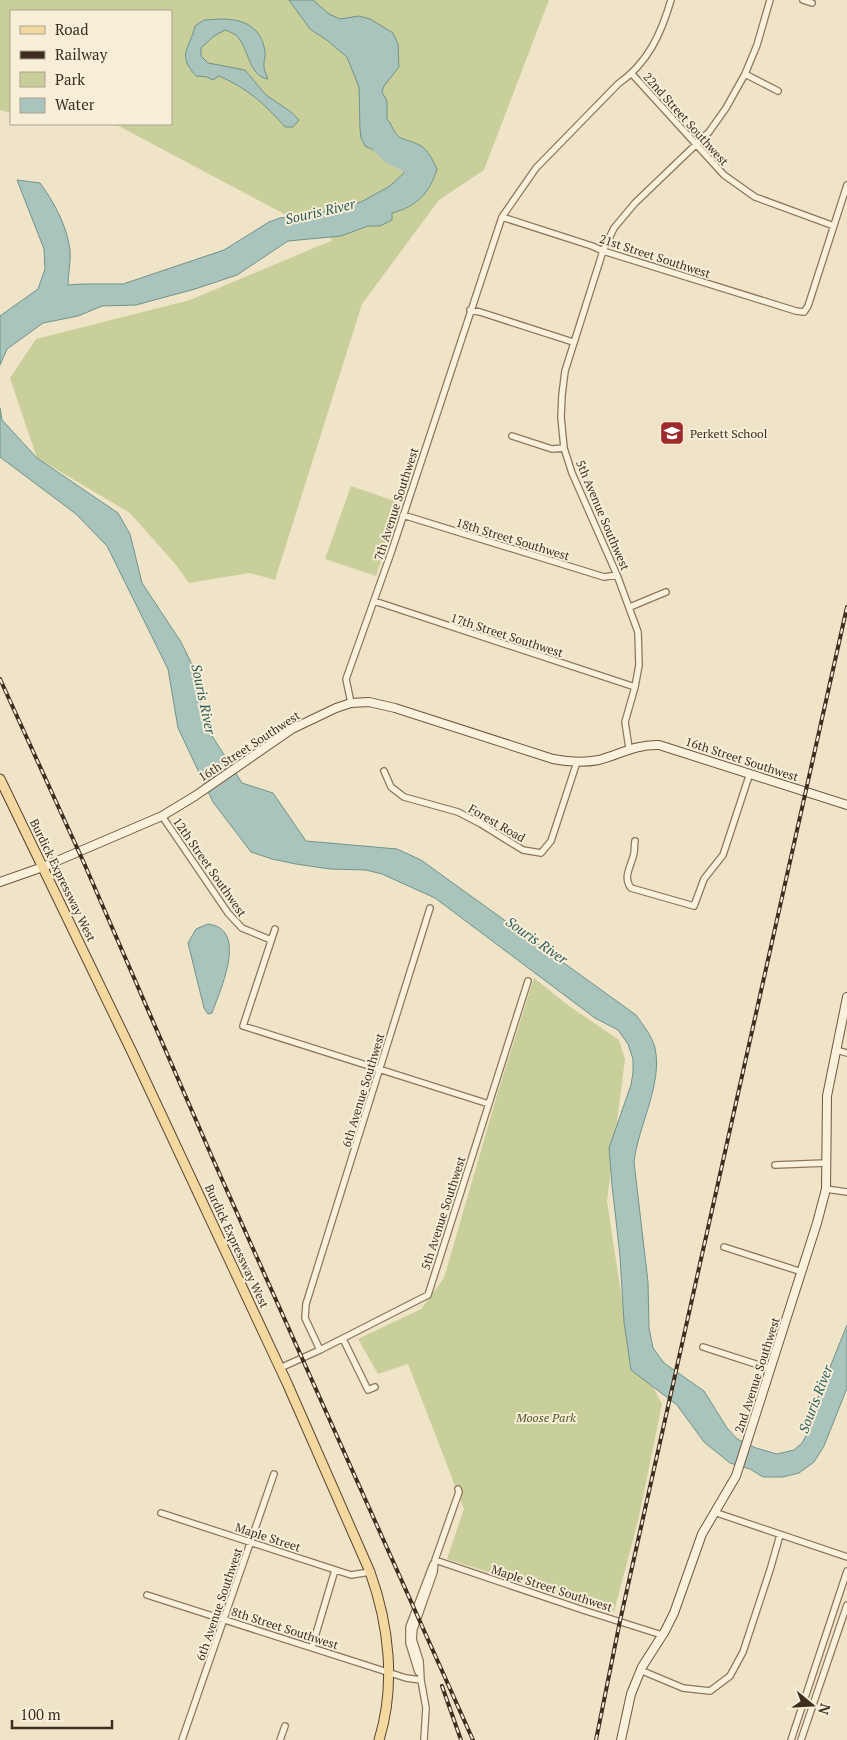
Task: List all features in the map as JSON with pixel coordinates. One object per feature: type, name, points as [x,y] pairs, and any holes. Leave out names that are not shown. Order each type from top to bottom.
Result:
[{"type":"main road","name":"16th Street Southwest","points":[[0,882],[43,867],[162,816],[292,729],[318,715],[351,703],[369,702],[396,708],[553,759],[578,762]]},
{"type":"main road","name":"16th Street Southwest","points":[[629,748],[647,744],[659,745],[847,805]]},
{"type":"main road","points":[[578,762],[600,759],[629,748]]},
{"type":"main road","name":"Burdick Expressway West","points":[[0,779],[280,1368],[370,1572],[382,1611],[389,1672],[386,1704],[378,1740]]},
{"type":"main road","name":"2nd Avenue Southwest","points":[[621,1740],[631,1694],[640,1670],[674,1613],[702,1534],[736,1476],[802,1272],[826,1189],[827,1096],[847,997]]},
{"type":"street","name":"7th Avenue Southwest","points":[[351,703],[346,680],[502,217],[536,168],[618,84],[632,74],[654,44],[671,0]]},
{"type":"street","name":"5th Avenue Southwest","points":[[629,748],[625,722],[639,665],[638,632],[617,575],[572,473],[564,448],[561,418],[565,371],[603,251],[614,228],[623,216],[710,132],[745,74],[770,0]]},
{"type":"street","points":[[803,0],[812,3]]},
{"type":"street","name":"22nd Street Southwest","points":[[632,74],[724,175],[755,197],[834,226]]},
{"type":"street","points":[[745,74],[778,91]]},
{"type":"street","points":[[834,226],[847,185]]},
{"type":"street","name":"21st Street Southwest","points":[[502,217],[603,251],[804,312],[808,306],[834,226]]},
{"type":"street","points":[[470,310],[573,342]]},
{"type":"street","points":[[512,436],[552,449],[564,448]]},
{"type":"street","name":"18th Street Southwest","points":[[403,515],[604,577],[617,575]]},
{"type":"street","points":[[630,607],[666,592]]},
{"type":"street","name":"17th Street Southwest","points":[[374,601],[635,687]]},
{"type":"street","name":"Forest Road","points":[[384,771],[391,787],[404,797],[458,812],[523,850],[541,853],[552,841],[578,762]]},
{"type":"street","points":[[634,841],[634,855],[626,875],[630,888],[694,906],[704,879],[723,855],[750,773]]},
{"type":"street","name":"12th Street Southwest","points":[[162,816],[228,913],[242,928],[271,940]]},
{"type":"street","name":"6th Avenue Southwest","points":[[320,1350],[304,1312],[430,908]]},
{"type":"street","points":[[275,929],[243,1026],[489,1104]]},
{"type":"street","name":"5th Avenue Southwest","points":[[280,1368],[320,1350],[428,1295],[528,981]]},
{"type":"street","points":[[836,1050],[847,1053]]},
{"type":"street","points":[[775,1165],[826,1163]]},
{"type":"street","points":[[826,1189],[847,1192]]},
{"type":"street","points":[[724,1247],[802,1272]]},
{"type":"street","points":[[343,1338],[368,1390],[375,1387]]},
{"type":"street","points":[[703,1347],[771,1369]]},
{"type":"street","name":"6th Avenue Southwest","points":[[182,1740],[274,1474]]},
{"type":"street","points":[[424,1740],[426,1708],[421,1680],[408,1636],[409,1627],[435,1560],[459,1492],[458,1489]]},
{"type":"street","points":[[714,1512],[847,1557]]},
{"type":"street","name":"Maple Street","points":[[161,1513],[351,1575],[370,1572]]},
{"type":"street","points":[[640,1670],[683,1688],[710,1691],[730,1676],[743,1652],[780,1535]]},
{"type":"street","name":"Maple Street Southwest","points":[[435,1560],[662,1635]]},
{"type":"street","points":[[312,1647],[335,1570]]},
{"type":"street","points":[[791,1740],[847,1571]]},
{"type":"street","name":"8th Street Southwest","points":[[147,1595],[406,1678],[421,1680]]},
{"type":"street","points":[[801,1740],[847,1605]]},
{"type":"street","points":[[280,1740],[285,1726]]},
{"type":"green space","points":[[0,0],[549,0],[484,170],[439,200],[362,304],[275,580],[250,573],[189,583],[176,565],[130,513],[37,458],[10,378],[36,339],[190,300],[333,240],[117,125],[172,125],[172,10],[10,10],[10,113],[0,110]]},
{"type":"green space","points":[[351,486],[400,503],[376,576],[325,559]]},
{"type":"green space","name":"Moose Park","points":[[534,978],[569,1006],[619,1040],[625,1059],[607,1201],[628,1339],[662,1404],[638,1521],[614,1612],[447,1559],[464,1509],[408,1364],[378,1374],[358,1339],[421,1309],[444,1278],[497,1095]]},
{"type":"water","points":[[289,0],[313,0],[329,14],[340,19],[359,16],[370,19],[393,33],[398,44],[399,67],[384,86],[382,92],[387,101],[387,119],[398,136],[416,143],[426,151],[437,169],[426,192],[415,203],[392,213],[392,220],[380,226],[368,226],[341,236],[288,241],[237,275],[136,305],[102,306],[78,316],[43,323],[7,349],[0,365],[0,316],[38,289],[45,269],[44,249],[17,180],[40,183],[59,215],[66,232],[70,250],[68,285],[123,284],[224,250],[269,222],[280,218],[338,210],[361,202],[390,186],[406,171],[395,160],[365,146],[361,138],[360,129],[359,87],[347,57],[310,29]]},
{"type":"water","points":[[221,19],[244,23],[255,30],[260,36],[265,53],[264,68],[268,79],[256,73],[240,40],[236,35],[225,30],[214,36],[201,48],[201,56],[208,63],[245,70],[266,95],[291,112],[299,120],[293,127],[285,127],[263,104],[247,91],[219,76],[213,80],[207,77],[196,76],[190,68],[187,62],[186,51],[195,26],[204,20]]},
{"type":"water","points":[[0,408],[2,420],[37,458],[118,513],[130,534],[142,583],[181,642],[198,677],[202,720],[242,783],[273,793],[306,841],[397,849],[421,860],[636,1015],[652,1039],[657,1062],[653,1090],[636,1148],[634,1162],[648,1282],[649,1328],[653,1348],[664,1363],[704,1391],[727,1428],[737,1439],[756,1448],[777,1454],[794,1450],[802,1443],[807,1434],[816,1402],[847,1325],[847,1388],[824,1446],[814,1462],[799,1473],[783,1477],[763,1477],[750,1469],[730,1463],[704,1442],[677,1405],[631,1370],[624,1322],[620,1256],[609,1148],[631,1085],[633,1059],[628,1044],[618,1030],[595,1018],[435,898],[382,874],[366,870],[330,869],[296,864],[251,852],[213,802],[178,728],[168,669],[107,546],[76,514],[0,457]]},
{"type":"water","points":[[208,924],[220,928],[227,937],[229,948],[228,962],[221,990],[212,1013],[208,1014],[204,1008],[188,943],[196,929]]},
{"type":"waterway","name":"Souris River","points":[[376,144],[388,157],[410,168]]},
{"type":"railway","points":[[596,1740],[620,1621],[847,607]]},
{"type":"railway","points":[[0,679],[84,863],[212,1157],[473,1740]]},
{"type":"railway","points":[[442,1686],[461,1740]]},
{"type":"place","name":"Perkett School","points":[[672,433]]}]
